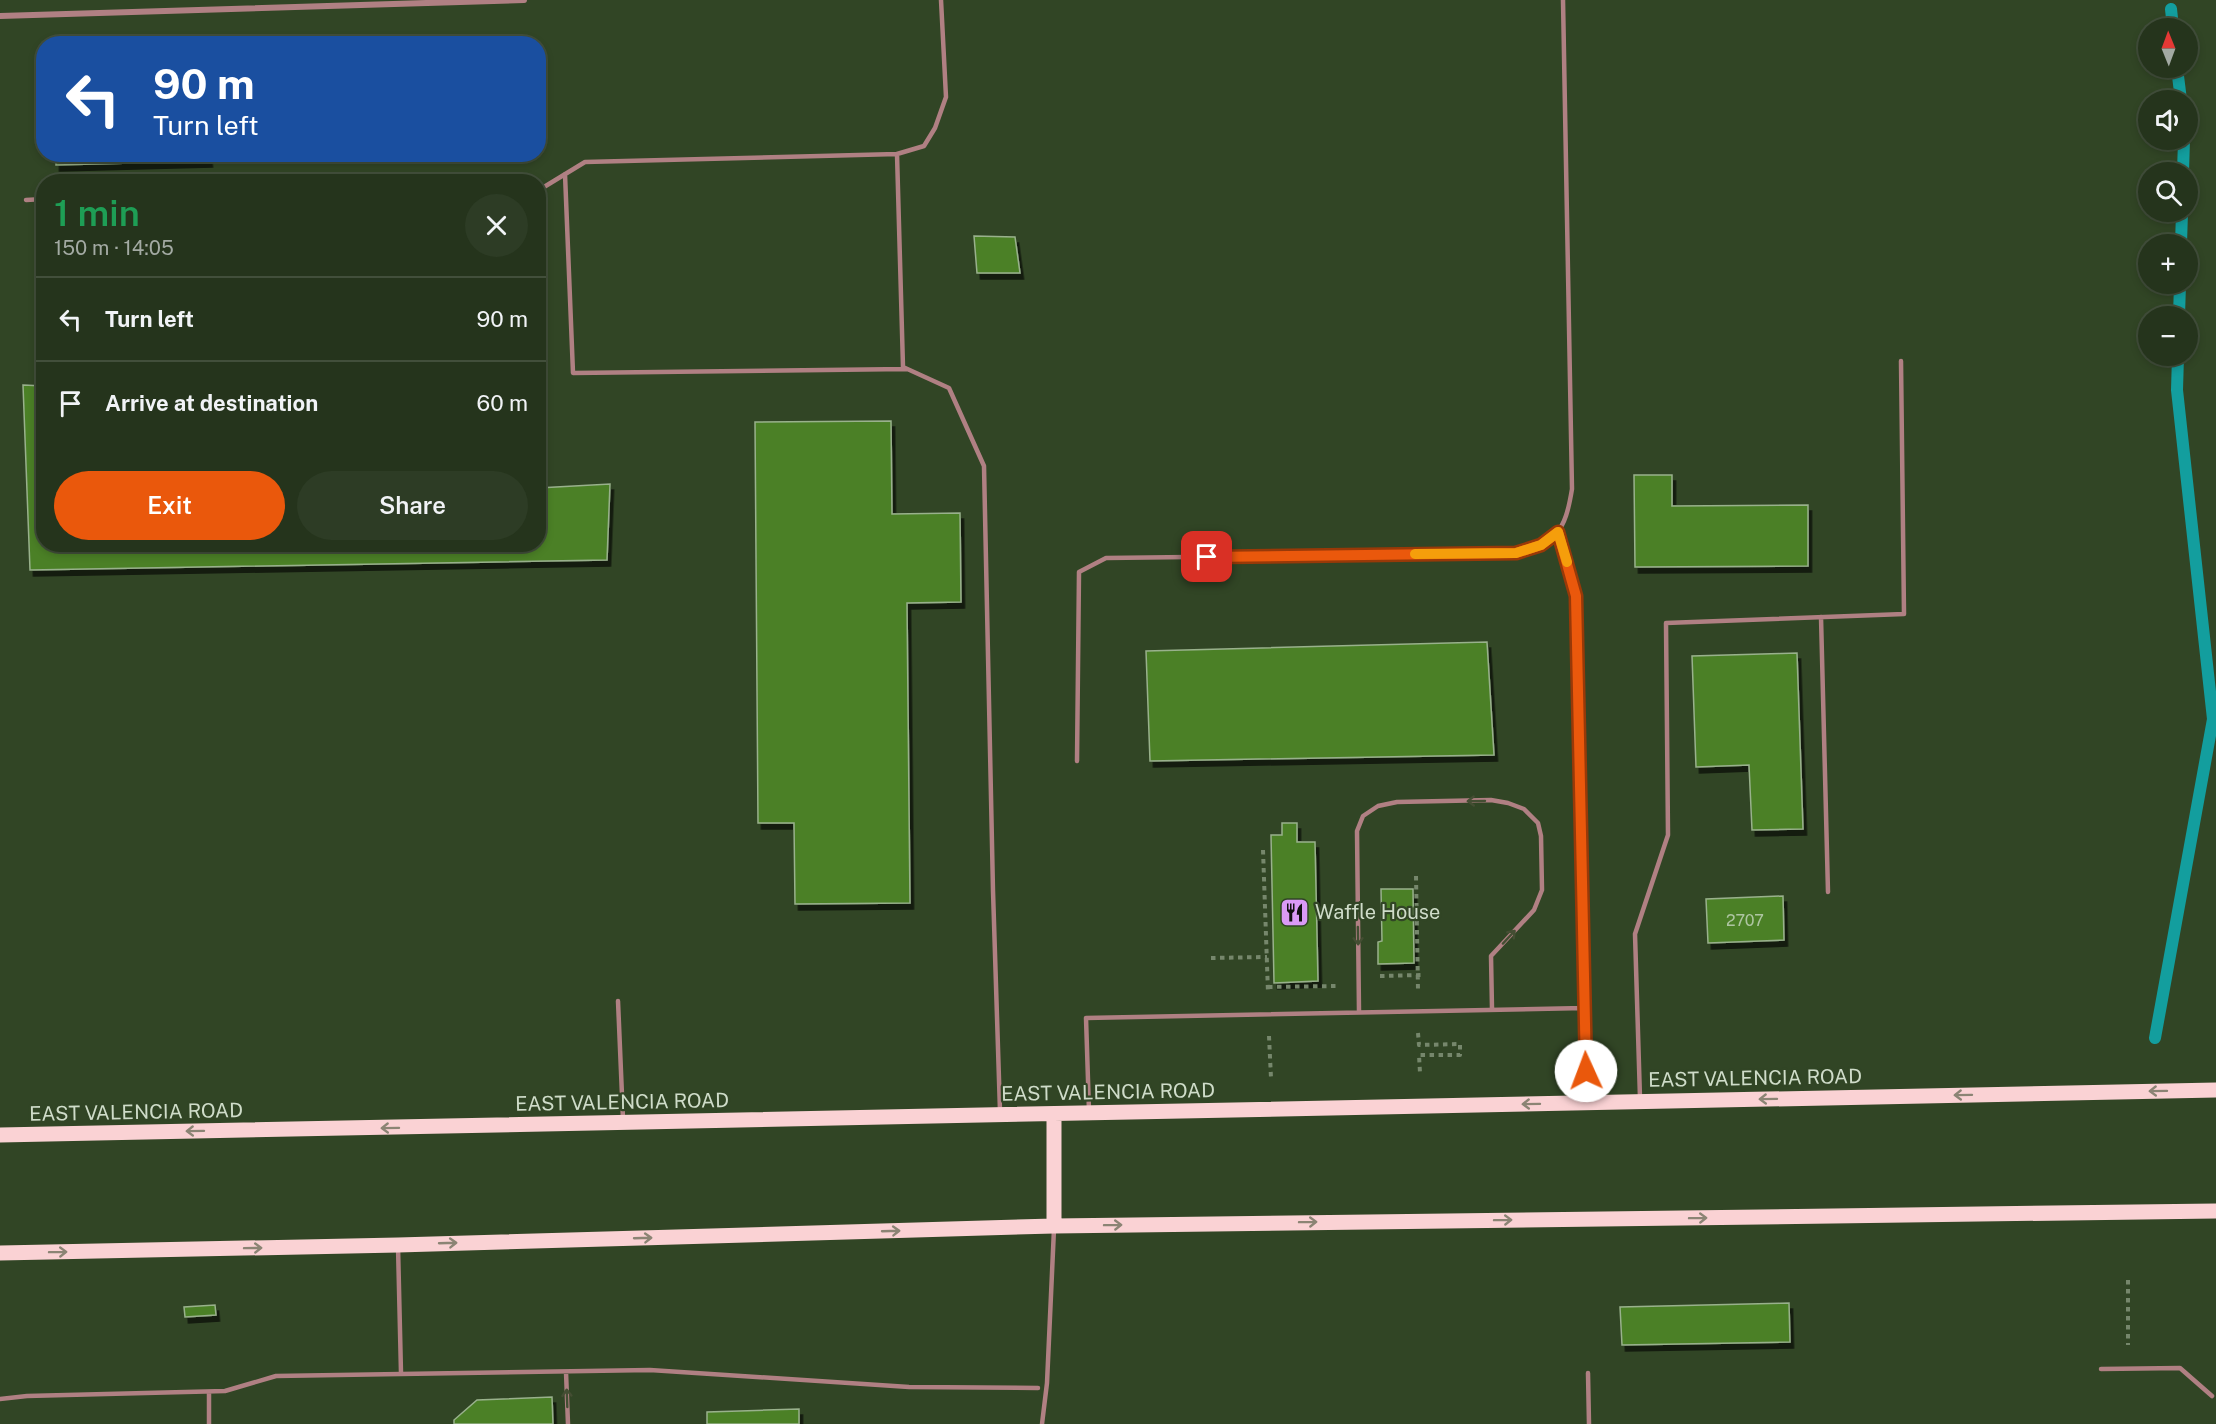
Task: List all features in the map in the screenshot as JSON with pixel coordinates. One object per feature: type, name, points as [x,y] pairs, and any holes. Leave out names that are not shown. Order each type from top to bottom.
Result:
[{"type":"main road","name":"EAST VALENCIA ROAD","points":[[0,1135],[2216,1090]]},
{"type":"main road","points":[[1054,1114],[1054,1226]]},
{"type":"main road","points":[[0,1253],[398,1245],[1054,1226],[2216,1211]]},
{"type":"street","points":[[0,16],[321,3],[524,0]]},
{"type":"lane","points":[[546,185],[585,162],[897,154],[924,146],[935,128],[946,97],[940,0]]},
{"type":"lane","points":[[1077,761],[1079,572],[1106,558],[1516,553],[1541,545],[1558,532],[1568,513],[1572,489],[1563,0]]},
{"type":"lane","points":[[897,154],[903,367],[949,388],[984,466],[992,879],[1000,1115]]},
{"type":"lane","points":[[565,174],[573,373],[907,369]]},
{"type":"lane","points":[[26,200],[36,199]]},
{"type":"lane","points":[[1640,1102],[1635,934],[1668,835],[1666,623],[1904,614],[1901,361]]},
{"type":"lane","points":[[1558,532],[1576,596],[1587,1102]]},
{"type":"lane","points":[[1821,617],[1828,892]]},
{"type":"lane","points":[[1359,1012],[1357,831],[1363,816],[1378,806],[1397,802],[1491,800],[1524,809],[1538,823],[1541,836],[1542,890],[1534,910],[1491,956],[1492,1009]]},
{"type":"lane","points":[[618,1001],[623,1123]]},
{"type":"lane","points":[[1089,1113],[1086,1018],[1584,1008]]},
{"type":"lane","points":[[1042,1424],[1047,1383],[1054,1226]]},
{"type":"lane","points":[[398,1245],[401,1373]]},
{"type":"lane","points":[[2101,1369],[2180,1368],[2212,1396]]},
{"type":"lane","points":[[0,1399],[27,1395],[225,1391],[276,1376],[650,1370],[909,1387],[1038,1388]]},
{"type":"lane","points":[[566,1372],[568,1424]]},
{"type":"lane","points":[[1588,1373],[1589,1424]]},
{"type":"lane","points":[[209,1392],[209,1424]]},
{"type":"path","points":[[1263,850],[1271,1078]]},
{"type":"path","points":[[1211,958],[1267,957]]},
{"type":"path","points":[[2128,1280],[2128,1345]]},
{"type":"building","points":[[56,162],[171,162],[56,165]]},
{"type":"building","points":[[974,236],[1015,237],[1020,273],[977,273]]},
{"type":"building","points":[[23,385],[36,386],[36,552],[546,552],[546,488],[610,484],[607,560],[30,570]]},
{"type":"building","points":[[891,421],[892,514],[960,513],[961,602],[907,603],[910,903],[795,904],[794,823],[758,823],[755,422]]},
{"type":"building","points":[[1634,475],[1672,475],[1672,506],[1808,505],[1808,566],[1635,567]]},
{"type":"building","points":[[1487,642],[1494,755],[1150,761],[1146,651]]},
{"type":"building","points":[[1797,653],[1803,829],[1752,830],[1749,765],[1696,767],[1692,656]]},
{"type":"building","name":"Waffle House","points":[[1282,823],[1297,823],[1297,842],[1315,842],[1318,981],[1274,983],[1271,835],[1282,835]]},
{"type":"building","points":[[1381,889],[1413,889],[1414,963],[1378,964],[1378,942],[1382,941]]},
{"type":"building","points":[[1783,896],[1784,940],[1708,943],[1706,899]]},
{"type":"building","points":[[1789,1303],[1790,1342],[1622,1345],[1620,1307]]},
{"type":"building","points":[[215,1305],[216,1315],[185,1317],[184,1307]]},
{"type":"building","points":[[552,1397],[553,1424],[454,1424],[454,1420],[477,1400]]},
{"type":"building","points":[[799,1409],[799,1424],[707,1424],[707,1412]]},
{"type":"waterway","points":[[2171,9],[2172,18]]},
{"type":"waterway","points":[[2178,78],[2180,90]]},
{"type":"waterway","points":[[2183,162],[2184,150]]},
{"type":"waterway","points":[[2181,234],[2182,222]]},
{"type":"waterway","points":[[2179,306],[2180,294]]},
{"type":"waterway","points":[[2155,1038],[2213,719],[2177,390],[2178,366]]},
{"type":"slow traffic","points":[[1415,554],[1516,553],[1541,545],[1558,532],[1567,562]]},
{"type":"place","name":"Waffle House","points":[[1294,912]]},
{"type":"route","points":[[1207,557],[1516,553],[1541,545],[1558,532],[1576,596],[1586,1071]]}]
